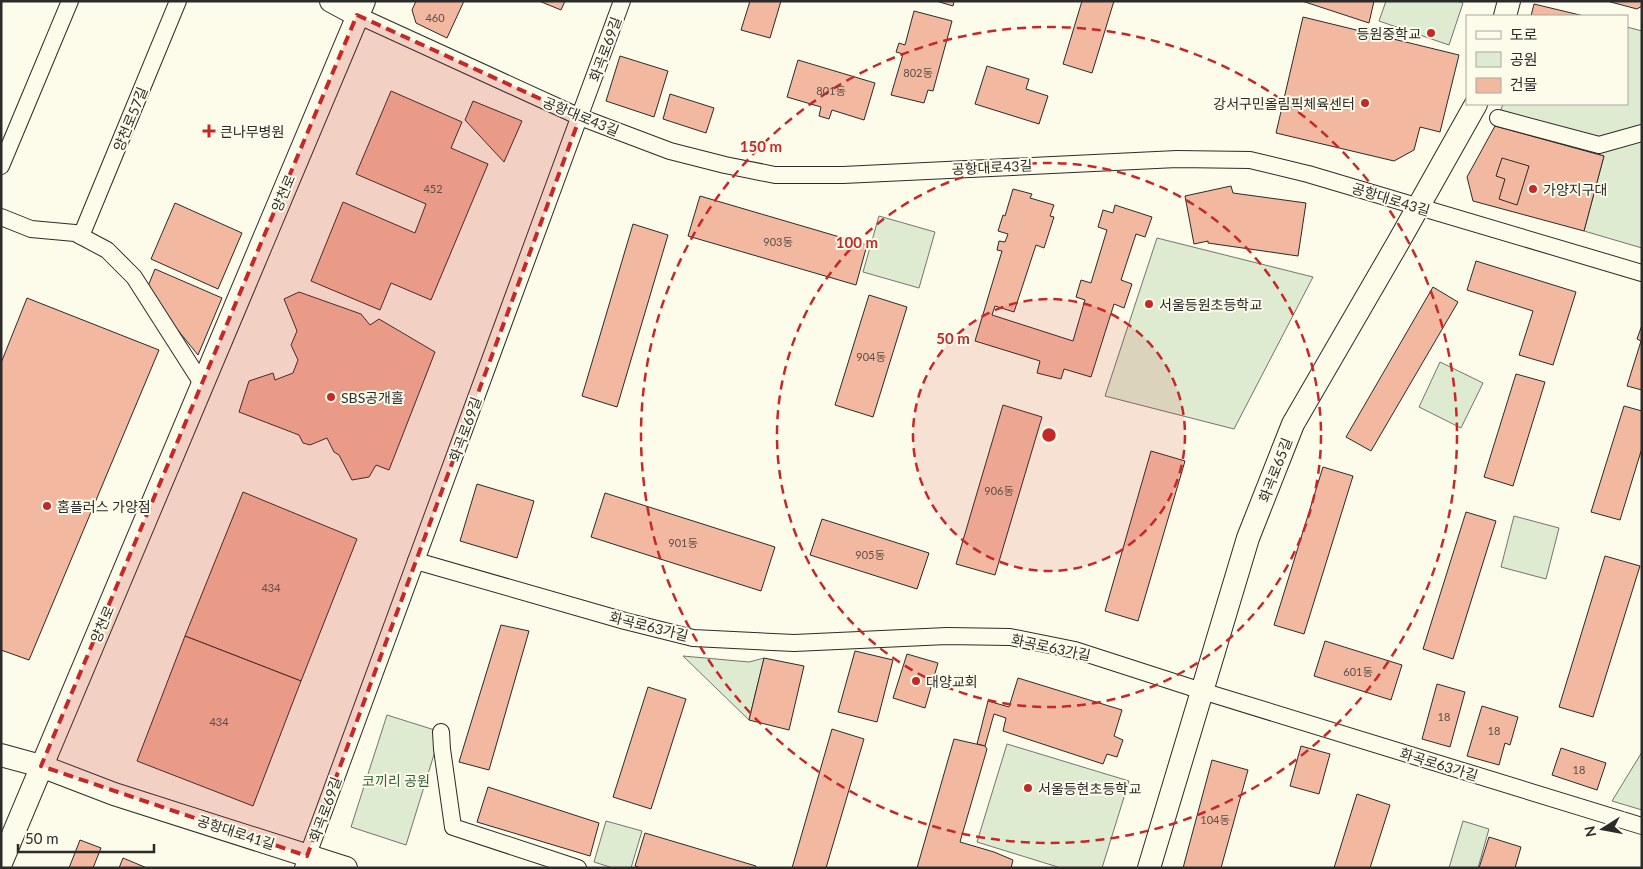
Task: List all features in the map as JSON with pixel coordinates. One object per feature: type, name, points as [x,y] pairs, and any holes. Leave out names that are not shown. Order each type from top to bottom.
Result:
[{"type":"street","points":[[1,166],[70,1]]},
{"type":"street","name":"양천로57길","points":[[82,236],[178,1]]},
{"type":"street","points":[[331,1],[360,8]]},
{"type":"street","name":"화곡로69길","points":[[305,862],[622,1]]},
{"type":"street","points":[[1505,15],[1509,1]]},
{"type":"street","name":"공항대로43길","points":[[360,8],[580,117],[670,151],[725,165],[775,175],[843,175],[1177,159],[1250,160],[1308,174],[1642,274]]},
{"type":"street","name":"양천로","points":[[1,863],[360,8]]},
{"type":"street","name":"화곡로65길","points":[[1149,868],[1248,538],[1292,424],[1475,105]]},
{"type":"street","points":[[1498,118],[1599,146],[1642,133]]},
{"type":"street","points":[[1,217],[31,229],[75,233],[107,250],[134,277],[203,385]]},
{"type":"street","name":"화곡로63가길","points":[[416,561],[625,621],[693,638],[794,643],[947,636],[1010,637],[1075,650],[1202,691],[1642,826]]},
{"type":"street","points":[[441,732],[453,827],[578,868]]},
{"type":"street","name":"공항대로41길","points":[[1,755],[41,766],[114,794],[260,839],[305,862],[346,868]]},
{"type":"highlighted area","points":[[357,15],[580,117],[307,856],[41,766]]},
{"type":"green space","points":[[1386,1],[1457,1],[1463,3],[1449,45],[1379,21]]},
{"type":"green space","points":[[1628,27],[1642,31],[1642,248],[1584,231],[1604,156],[1495,126],[1503,105],[1628,105]]},
{"type":"green space","points":[[879,216],[935,232],[919,288],[863,272]]},
{"type":"green space","points":[[1157,238],[1313,277],[1234,429],[1105,396]]},
{"type":"green space","points":[[1440,362],[1483,383],[1461,428],[1419,407]]},
{"type":"green space","points":[[1514,516],[1559,528],[1546,579],[1501,567]]},
{"type":"green space","points":[[683,656],[749,662],[764,658],[749,720]]},
{"type":"green space","name":"코끼리 공원","points":[[387,715],[441,732],[406,845],[351,827]]},
{"type":"green space","points":[[1007,744],[1129,781],[1102,868],[1061,868],[977,842]]},
{"type":"green space","points":[[1642,752],[1642,810],[1612,801]]},
{"type":"green space","points":[[606,821],[642,831],[631,868],[613,868],[594,862]]},
{"type":"green space","points":[[1463,821],[1489,829],[1478,868],[1449,868]]},
{"type":"building","points":[[416,1],[464,1],[447,38],[416,23],[412,10]]},
{"type":"building","points":[[539,1],[565,1],[561,10]]},
{"type":"building","points":[[750,1],[781,1],[770,38],[741,30]]},
{"type":"building","points":[[936,1],[954,1],[953,6]]},
{"type":"building","points":[[1082,1],[1114,1],[1092,73],[1063,64]]},
{"type":"building","points":[[1302,1],[1374,1],[1369,23]]},
{"type":"building","points":[[1607,1],[1642,1],[1642,6],[1637,9]]},
{"type":"building","points":[[1534,4],[1580,15],[1531,15]]},
{"type":"building","points":[[914,11],[952,21],[933,91],[928,90],[924,103],[891,95],[903,54],[896,52],[899,43],[905,45]]},
{"type":"building","name":"강서구민올림픽체육센터","points":[[1303,17],[1459,55],[1440,132],[1420,127],[1414,150],[1394,161],[1276,133]]},
{"type":"building","points":[[620,56],[668,71],[654,117],[606,101]]},
{"type":"building","points":[[798,60],[875,83],[864,120],[832,110],[829,119],[819,116],[821,107],[787,97]]},
{"type":"building","points":[[987,66],[1029,79],[1026,89],[1048,96],[1039,124],[975,104]]},
{"type":"building","points":[[391,91],[462,122],[451,148],[488,164],[431,300],[391,283],[380,310],[311,281],[343,202],[415,233],[426,204],[356,174]]},
{"type":"building","points":[[670,94],[714,108],[706,133],[663,119]]},
{"type":"building","points":[[473,101],[522,121],[504,162],[465,120]]},
{"type":"building","name":"가양지구대","points":[[1495,126],[1604,156],[1584,231],[1473,201],[1467,177]]},
{"type":"building","points":[[1502,158],[1529,166],[1517,205],[1499,199],[1505,179],[1496,176]]},
{"type":"building","points":[[1231,186],[1233,193],[1306,203],[1298,256],[1208,243],[1208,241],[1194,244],[1185,196]]},
{"type":"building","points":[[1013,189],[1032,194],[1030,198],[1054,205],[1050,216],[1054,217],[1044,248],[1036,245],[1014,312],[995,306],[992,315],[1073,341],[1085,300],[1076,297],[1081,280],[1091,283],[1107,230],[1098,227],[1103,210],[1113,213],[1115,205],[1152,217],[1145,237],[1136,234],[1121,280],[1132,284],[1124,308],[1114,304],[1091,377],[1064,369],[1061,379],[1037,373],[1040,361],[975,341],[1002,251],[997,250],[999,241],[1005,242],[1008,234],[998,231],[1003,215],[1005,216]]},
{"type":"building","points":[[700,196],[867,245],[856,285],[688,236]]},
{"type":"building","points":[[175,203],[242,233],[218,289],[151,259]]},
{"type":"building","points":[[633,224],[668,235],[617,407],[582,396]]},
{"type":"building","points":[[1476,261],[1576,292],[1553,365],[1519,355],[1533,311],[1467,290]]},
{"type":"building","points":[[155,269],[222,298],[198,355],[146,291]]},
{"type":"building","points":[[1433,287],[1458,302],[1371,451],[1346,437]]},
{"type":"building","name":"SBS공개홀","points":[[299,292],[361,314],[370,325],[379,319],[435,352],[389,470],[376,465],[369,477],[352,480],[339,455],[334,452],[327,438],[310,445],[303,443],[299,435],[239,412],[249,381],[273,373],[275,380],[293,373],[298,360],[291,345],[297,331],[284,299]]},
{"type":"building","points":[[869,295],[907,307],[873,417],[835,405]]},
{"type":"building","name":"홈플러스 가양점","points":[[27,298],[159,350],[29,660],[1,650],[1,363]]},
{"type":"building","points":[[1642,325],[1642,390],[1627,386],[1641,341],[1637,339]]},
{"type":"building","points":[[1516,374],[1545,382],[1513,486],[1484,477]]},
{"type":"building","points":[[1003,405],[1042,417],[995,575],[956,564]]},
{"type":"building","points":[[1624,406],[1642,411],[1642,448],[1620,520],[1591,512]]},
{"type":"building","points":[[1151,451],[1185,461],[1138,621],[1105,611]]},
{"type":"building","points":[[1323,467],[1353,476],[1304,634],[1274,625]]},
{"type":"building","points":[[477,484],[534,501],[517,558],[460,541]]},
{"type":"building","points":[[243,492],[357,539],[301,681],[185,636]]},
{"type":"building","points":[[605,493],[775,547],[761,591],[591,537]]},
{"type":"building","points":[[1466,512],[1496,521],[1453,659],[1423,649]]},
{"type":"building","points":[[822,519],[929,553],[917,589],[810,555]]},
{"type":"building","points":[[1605,556],[1640,566],[1593,717],[1559,707]]},
{"type":"building","points":[[501,625],[529,631],[489,770],[459,762]]},
{"type":"building","points":[[185,636],[301,681],[253,806],[137,761]]},
{"type":"building","points":[[1325,641],[1402,665],[1391,700],[1314,676]]},
{"type":"building","points":[[855,651],[893,660],[877,722],[838,712]]},
{"type":"building","name":"대양교회","points":[[907,654],[938,663],[925,708],[893,698]]},
{"type":"building","points":[[764,658],[804,666],[789,730],[749,720]]},
{"type":"building","points":[[1018,678],[1122,710],[1114,736],[1123,740],[1117,757],[1107,754],[1103,764],[1003,731],[1006,718],[994,714],[985,746],[977,744],[988,701],[1009,707]]},
{"type":"building","points":[[1437,684],[1465,692],[1450,747],[1422,739]]},
{"type":"building","points":[[648,687],[686,699],[651,809],[613,797]]},
{"type":"building","points":[[1482,706],[1518,717],[1510,745],[1505,743],[1499,765],[1467,756]]},
{"type":"building","points":[[832,729],[864,739],[826,868],[792,868]]},
{"type":"building","points":[[954,739],[985,746],[987,749],[960,842],[1013,860],[1011,868],[917,868]]},
{"type":"building","points":[[1301,746],[1330,754],[1319,794],[1290,786]]},
{"type":"building","points":[[1561,748],[1606,763],[1597,790],[1552,775]]},
{"type":"building","points":[[1212,760],[1248,770],[1221,868],[1183,868]]},
{"type":"building","points":[[488,787],[599,823],[590,856],[477,822]]},
{"type":"building","points":[[1357,794],[1390,805],[1370,868],[1334,868]]},
{"type":"building","points":[[645,833],[756,866],[756,868],[641,868],[635,866]]},
{"type":"building","points":[[1489,837],[1521,847],[1515,868],[1479,868]]},
{"type":"building","points":[[80,840],[101,848],[93,868],[69,868]]},
{"type":"building","points":[[123,858],[147,868],[119,868]]},
{"type":"place","name":"등원중학교","points":[[1431,33]]},
{"type":"place","name":"강서구민올림픽체육센터","points":[[1365,103]]},
{"type":"place","name":"큰나무병원","points":[[209,131]]},
{"type":"place","name":"가양지구대","points":[[1533,189]]},
{"type":"place","name":"서울등원초등학교","points":[[1149,304]]},
{"type":"place","name":"SBS공개홀","points":[[331,397]]},
{"type":"place","name":"홈플러스 가양점","points":[[47,506]]},
{"type":"place","name":"대양교회","points":[[916,681]]},
{"type":"place","name":"서울등현초등학교","points":[[1028,788]]}]
